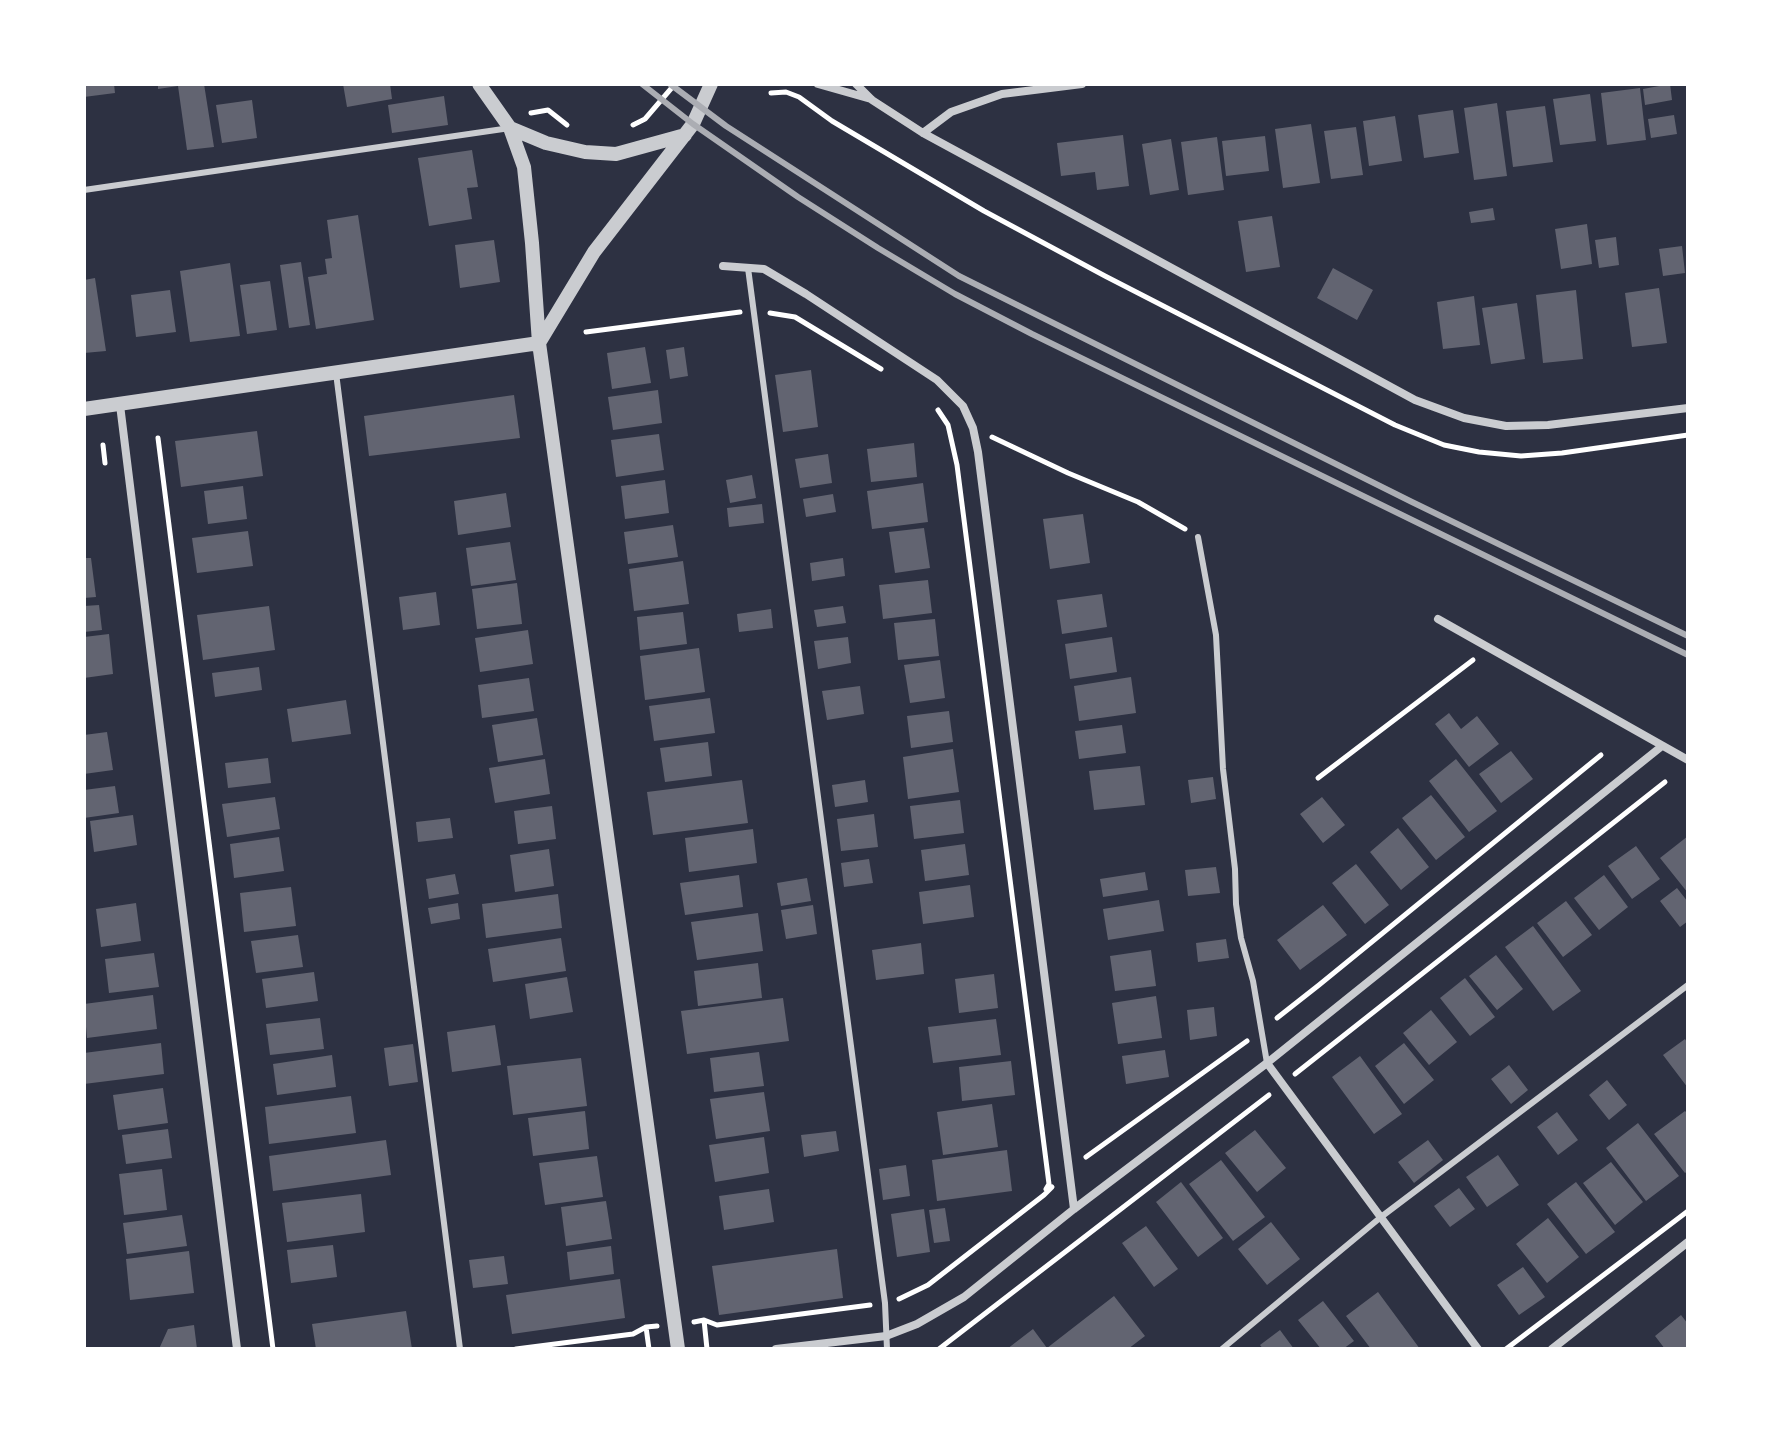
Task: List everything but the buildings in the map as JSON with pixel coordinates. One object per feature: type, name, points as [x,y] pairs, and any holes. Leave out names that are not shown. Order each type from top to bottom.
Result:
[{"type":"street","points":[[479,84],[507,124],[524,167],[539,343],[678,1349]]},
{"type":"street","points":[[539,343],[594,252],[686,135],[711,84]]},
{"type":"street","points":[[818,84],[872,100]]},
{"type":"street","points":[[856,84],[872,100],[923,133],[1415,400],[1464,418],[1506,426],[1548,425],[1688,408]]},
{"type":"street","points":[[923,133],[951,112],[1002,94],[1082,84]]},
{"type":"street","points":[[507,124],[546,143],[585,152],[616,154],[686,135]]},
{"type":"street","points":[[723,266],[764,269],[806,294],[937,380],[963,406],[973,428],[1074,1209]]},
{"type":"street","points":[[84,409],[539,343]]},
{"type":"street","points":[[120,405],[237,1349]]},
{"type":"street","points":[[1438,619],[1688,760]]},
{"type":"street","points":[[776,1349],[886,1336],[917,1324],[964,1297],[1074,1209],[1267,1063],[1662,746]]},
{"type":"street","points":[[1267,1063],[1478,1349]]},
{"type":"street","points":[[1552,1349],[1688,1242]]},
{"type":"lane","points":[[84,190],[507,124]]},
{"type":"lane","points":[[748,268],[885,1303],[887,1349]]},
{"type":"lane","points":[[336,373],[460,1349]]},
{"type":"lane","points":[[1198,537],[1216,635],[1222,754],[1236,904],[1267,1063]]},
{"type":"lane","points":[[1222,1349],[1381,1217],[1688,985]]},
{"type":"path","points":[[624,129],[645,119],[675,84]]},
{"type":"path","points":[[507,124],[548,110],[574,130]]},
{"type":"path","points":[[586,332],[746,312],[795,317],[885,371]]},
{"type":"path","points":[[929,402],[948,425],[957,465],[1049,1184],[1044,1195]]},
{"type":"path","points":[[973,428],[1138,502],[1198,537]]},
{"type":"path","points":[[158,438],[273,1349]]},
{"type":"path","points":[[1318,778],[1489,648]]},
{"type":"path","points":[[707,1349],[704,1320],[717,1325],[885,1303],[906,1297],[928,1285],[1044,1195],[1069,1169],[1319,985],[1601,755]]},
{"type":"path","points":[[939,1349],[1283,1084],[1665,782]]},
{"type":"path","points":[[1506,1349],[1688,1211]]},
{"type":"path","points":[[516,1349],[633,1334],[646,1327],[649,1349]]},
{"type":"railway","points":[[642,84],[693,124],[798,197],[955,294],[1688,655]]},
{"type":"railway","points":[[670,84],[726,126],[959,276],[1688,636]]}]
